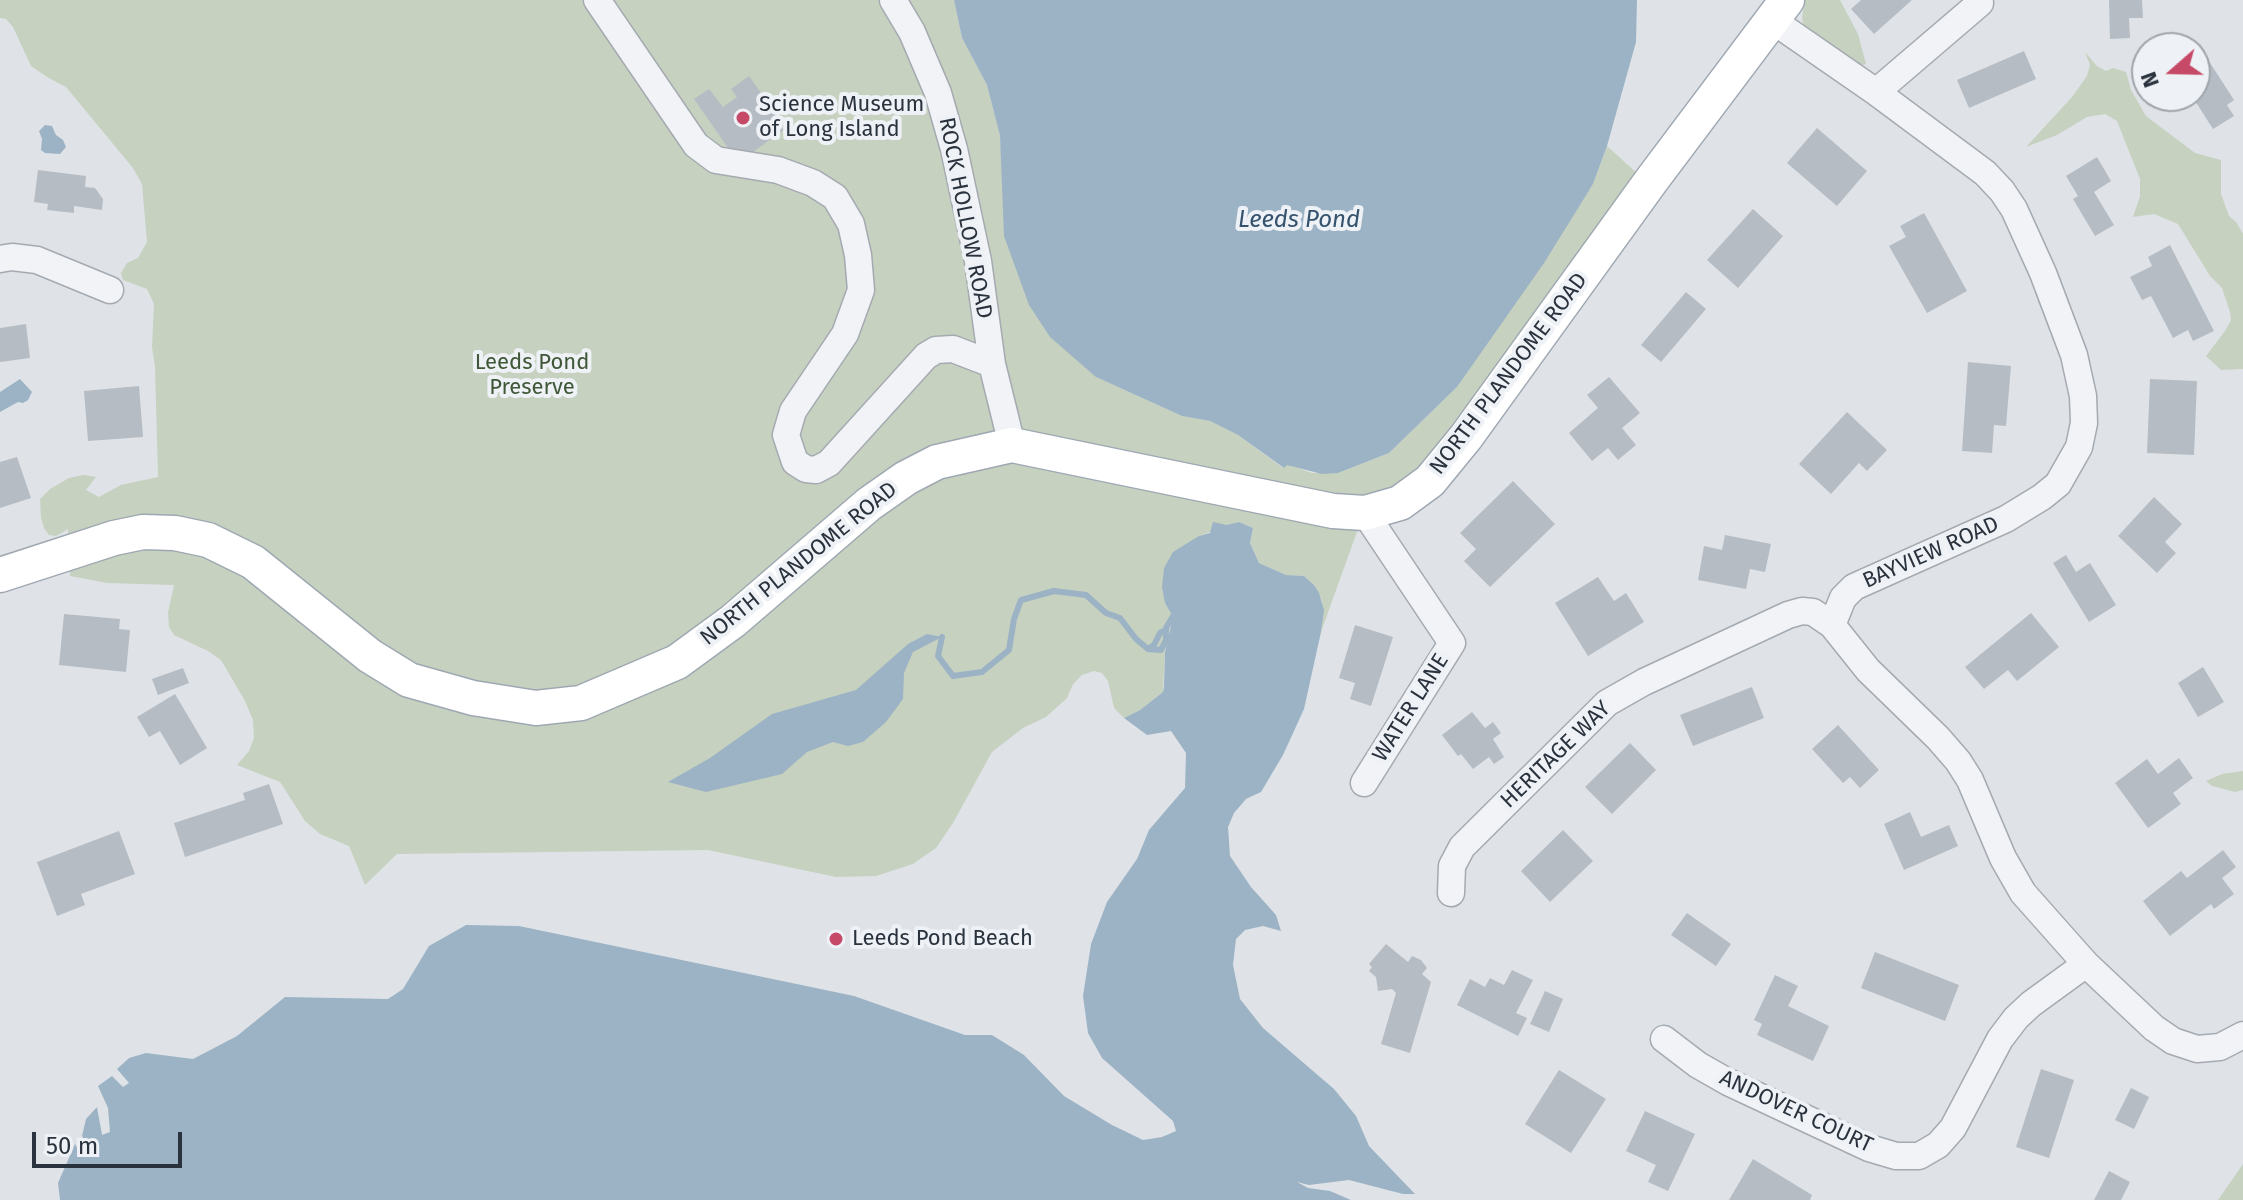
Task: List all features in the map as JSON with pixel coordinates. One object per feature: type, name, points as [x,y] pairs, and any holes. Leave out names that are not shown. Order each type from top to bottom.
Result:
[{"type":"main road","name":"NORTH PLANDOME ROAD","points":[[0,575],[114,538],[143,532],[175,533],[208,540],[253,562],[370,656],[409,680],[473,698],[536,708],[581,703],[677,662],[733,621],[869,504],[906,478],[937,462],[1012,445],[1333,511],[1365,513],[1400,503],[1430,481],[1466,437],[1651,181],[1780,10]]},
{"type":"street","points":[[597,0],[696,145],[716,160],[778,170],[813,183],[835,197],[851,224],[861,290],[845,334],[793,411],[786,435],[795,462],[806,469],[816,470],[829,463],[926,356],[936,350],[953,349],[992,364]]},
{"type":"street","name":"ROCK HOLLOW ROAD","points":[[893,0],[912,32],[938,93],[954,149],[978,261],[992,364],[1012,445]]},
{"type":"street","points":[[1876,92],[1980,3]]},
{"type":"street","name":"BAYVIEW ROAD","points":[[1780,10],[1876,92],[1985,173],[2002,191],[2014,209],[2043,273],[2074,355],[2083,396],[2084,423],[2079,447],[2058,484],[2006,519],[1854,587],[1843,598],[1832,625]]},
{"type":"street","points":[[0,259],[37,260],[110,290]]},
{"type":"street","name":"WATER LANE","points":[[1364,783],[1452,643],[1365,513]]},
{"type":"street","name":"HERITAGE WAY","points":[[1451,893],[1452,866],[1462,847],[1607,703],[1644,682],[1788,615],[1813,612],[1832,625]]},
{"type":"street","points":[[1832,625],[1868,670],[1958,761],[1970,780],[2003,858],[2023,893],[2086,964],[2154,1028],[2173,1041],[2197,1049],[2220,1047],[2243,1035]]},
{"type":"street","name":"ANDOVER COURT","points":[[1664,1039],[1698,1065],[1728,1082],[1855,1142],[1896,1156],[1919,1156],[1938,1145],[1953,1128],[2000,1039],[2016,1018],[2086,964]]},
{"type":"green space","name":"Leeds Pond Preserve","points":[[0,0],[954,0],[962,38],[987,85],[1000,136],[1004,179],[1096,377],[1182,416],[1210,421],[1238,435],[1283,468],[1287,464],[1312,473],[1338,473],[1389,453],[1457,387],[1593,184],[1607,146],[1649,184],[1466,437],[1363,515],[1321,632],[1322,601],[1314,585],[1304,576],[1286,575],[1259,563],[1250,543],[1253,528],[1239,522],[1199,536],[1165,603],[1173,616],[1165,652],[1163,692],[1124,718],[1114,708],[1108,681],[1102,673],[1094,671],[1082,675],[1073,684],[1067,698],[1046,717],[1023,728],[992,752],[936,848],[913,864],[876,876],[836,877],[708,850],[397,854],[365,885],[349,846],[320,834],[305,821],[280,782],[237,765],[249,751],[254,738],[253,720],[221,660],[174,635],[169,627],[168,612],[174,585],[107,583],[70,576],[68,529],[56,536],[49,535],[44,528],[40,499],[69,478],[83,475],[96,477],[86,490],[99,497],[121,485],[158,477],[152,347],[154,304],[147,289],[123,280],[121,273],[127,263],[138,258],[147,242],[142,184],[133,168],[66,87],[31,66],[13,27],[6,19],[0,18]]},
{"type":"green space","points":[[1805,0],[1840,0],[1858,34],[1866,64],[1857,67],[1805,31],[1802,18]]},
{"type":"green space","points":[[2085,52],[2106,71],[2113,68],[2126,72],[2131,90],[2131,112],[2144,112],[2195,153],[2221,160],[2221,194],[2229,216],[2243,234],[2243,369],[2221,370],[2206,356],[2231,320],[2230,312],[2222,288],[2210,276],[2178,224],[2154,214],[2133,217],[2140,196],[2140,179],[2117,121],[2105,114],[2087,117],[2057,135],[2026,147],[2072,97],[2087,76],[2090,65]]},
{"type":"green space","points":[[2243,771],[2243,790],[2235,792],[2212,786],[2206,781],[2222,774]]},
{"type":"green space","points":[[2243,1164],[2243,1200],[2218,1200],[2234,1177]]},
{"type":"water","name":"Leeds Pond","points":[[954,0],[1637,0],[1636,42],[1593,184],[1544,263],[1457,387],[1389,453],[1338,473],[1322,474],[1287,465],[1284,468],[1238,435],[1210,421],[1182,416],[1096,377],[1050,337],[1029,305],[1004,236],[1000,136],[987,85],[962,38]]},
{"type":"water","points":[[45,125],[52,126],[56,135],[63,140],[66,147],[60,154],[41,150],[39,131]]},
{"type":"water","points":[[20,379],[32,392],[28,400],[0,412],[0,392]]},
{"type":"water","points":[[1213,522],[1227,525],[1239,522],[1253,528],[1250,543],[1259,563],[1286,575],[1304,576],[1319,593],[1324,610],[1304,709],[1283,755],[1261,792],[1246,799],[1234,813],[1228,827],[1230,856],[1251,887],[1276,915],[1281,931],[1263,926],[1245,930],[1236,939],[1233,965],[1240,999],[1263,1028],[1334,1089],[1356,1116],[1369,1146],[1415,1194],[1403,1194],[1349,1180],[1309,1185],[1297,1182],[1351,1200],[60,1200],[58,1183],[75,1144],[82,1157],[91,1152],[82,1136],[86,1119],[97,1107],[102,1135],[110,1132],[108,1108],[98,1086],[112,1076],[123,1087],[129,1083],[117,1069],[129,1058],[146,1053],[193,1059],[237,1036],[285,997],[388,999],[403,989],[429,946],[466,925],[519,926],[854,996],[965,1035],[992,1035],[1024,1055],[1064,1096],[1112,1125],[1143,1140],[1176,1131],[1173,1121],[1102,1058],[1088,1033],[1083,996],[1091,944],[1107,902],[1137,859],[1149,830],[1185,788],[1186,753],[1171,731],[1147,735],[1124,718],[1163,692],[1165,652],[1173,617],[1165,603],[1162,587],[1164,568],[1173,552],[1210,533]]},
{"type":"water","points":[[927,634],[942,637],[913,652],[904,673],[903,699],[886,722],[863,742],[848,746],[833,742],[807,752],[782,774],[706,792],[668,782],[710,758],[772,714],[856,690],[908,644]]},
{"type":"building","points":[[1861,0],[1912,0],[1874,34],[1851,9]]},
{"type":"building","points":[[2109,0],[2142,0],[2143,18],[2129,18],[2130,38],[2110,39]]},
{"type":"building","points":[[2024,51],[2036,79],[1969,108],[1957,80]]},
{"type":"building","points":[[2211,64],[2234,100],[2227,105],[2234,116],[2213,129],[2202,112],[2211,112]]},
{"type":"building","name":"Science Museum of Long Island","points":[[749,76],[786,128],[746,157],[733,155],[694,99],[709,89],[723,107],[737,97],[731,89]]},
{"type":"building","points":[[1817,128],[1867,171],[1837,206],[1787,163]]},
{"type":"building","points":[[2097,157],[2111,181],[2094,192],[2114,225],[2095,236],[2073,199],[2078,196],[2066,176]]},
{"type":"building","points":[[38,170],[86,176],[85,187],[95,188],[103,199],[102,210],[74,206],[74,213],[47,210],[48,204],[34,202]]},
{"type":"building","points":[[1753,209],[1783,236],[1738,288],[1707,260]]},
{"type":"building","points":[[1924,213],[1967,291],[1927,313],[1889,246],[1906,237],[1900,226]]},
{"type":"building","points":[[2170,245],[2214,331],[2193,341],[2188,330],[2173,338],[2151,296],[2142,300],[2130,277],[2152,266],[2148,257]]},
{"type":"building","points":[[1686,292],[1706,309],[1661,362],[1641,345]]},
{"type":"building","points":[[26,324],[30,358],[0,362],[0,328]]},
{"type":"building","points":[[1968,362],[2011,366],[2006,426],[1994,425],[1992,453],[1962,451]]},
{"type":"building","points":[[1609,377],[1640,413],[1622,428],[1636,445],[1618,460],[1608,448],[1592,461],[1569,433],[1598,408],[1587,395]]},
{"type":"building","points":[[2150,379],[2197,381],[2194,455],[2147,453]]},
{"type":"building","points":[[139,386],[143,437],[88,441],[84,391]]},
{"type":"building","points":[[1847,412],[1887,450],[1867,471],[1859,463],[1831,494],[1799,464]]},
{"type":"building","points":[[17,457],[31,498],[0,508],[0,462]]},
{"type":"building","points":[[1513,481],[1555,524],[1490,587],[1464,561],[1476,549],[1460,533]]},
{"type":"building","points":[[2154,497],[2182,524],[2165,542],[2176,553],[2157,573],[2118,536]]},
{"type":"building","points":[[1725,535],[1771,544],[1765,572],[1750,569],[1746,589],[1698,580],[1704,546],[1722,550]]},
{"type":"building","points":[[2066,555],[2076,572],[2090,563],[2116,605],[2089,622],[2053,563]]},
{"type":"building","points":[[1598,577],[1614,601],[1626,593],[1644,622],[1588,656],[1555,603]]},
{"type":"building","points":[[2031,613],[2059,647],[2017,681],[2008,670],[1984,689],[1965,667]]},
{"type":"building","points":[[64,614],[120,619],[119,629],[130,630],[126,672],[59,665]]},
{"type":"building","points":[[1355,625],[1393,637],[1371,706],[1350,699],[1355,683],[1339,678]]},
{"type":"building","points":[[2203,667],[2224,702],[2198,717],[2178,683]]},
{"type":"building","points":[[183,668],[189,683],[158,695],[152,679]]},
{"type":"building","points":[[1752,687],[1764,718],[1693,746],[1680,715]]},
{"type":"building","points":[[175,694],[207,748],[180,765],[160,731],[149,737],[137,717]]},
{"type":"building","points":[[1472,712],[1485,728],[1493,722],[1501,733],[1493,739],[1504,757],[1494,764],[1489,757],[1473,769],[1442,735]]},
{"type":"building","points":[[1838,725],[1879,770],[1860,788],[1850,777],[1843,783],[1812,749]]},
{"type":"building","points":[[1630,743],[1656,770],[1612,814],[1585,787]]},
{"type":"building","points":[[2179,758],[2193,778],[2173,793],[2181,804],[2148,828],[2115,783],[2147,759],[2158,774]]},
{"type":"building","points":[[269,784],[283,824],[185,857],[174,823],[245,800],[243,793]]},
{"type":"building","points":[[1910,812],[1921,837],[1949,825],[1958,846],[1904,870],[1884,824]]},
{"type":"building","points":[[1563,830],[1593,861],[1550,902],[1521,871]]},
{"type":"building","points":[[119,831],[135,874],[81,894],[85,905],[57,916],[37,862]]},
{"type":"building","points":[[2223,850],[2236,867],[2222,878],[2234,894],[2214,909],[2211,904],[2170,936],[2143,901],[2181,871],[2187,878]]},
{"type":"building","points":[[1687,913],[1731,944],[1716,966],[1671,935]]},
{"type":"building","points":[[1386,944],[1408,962],[1412,956],[1421,960],[1427,968],[1422,974],[1431,982],[1410,1053],[1381,1044],[1396,993],[1392,989],[1378,991],[1376,977],[1369,971],[1372,967],[1369,964]]},
{"type":"building","points":[[1875,952],[1959,985],[1945,1021],[1861,988]]},
{"type":"building","points":[[1512,970],[1533,980],[1516,1013],[1527,1018],[1518,1036],[1457,1005],[1470,979],[1485,987],[1490,978],[1504,985]]},
{"type":"building","points":[[1775,975],[1798,986],[1788,1006],[1829,1026],[1813,1061],[1757,1035],[1762,1024],[1754,1020]]},
{"type":"building","points":[[1545,991],[1563,999],[1549,1032],[1530,1024]]},
{"type":"building","points":[[2041,1069],[2074,1080],[2049,1158],[2016,1147]]},
{"type":"building","points":[[1559,1070],[1606,1099],[1571,1153],[1525,1124]]},
{"type":"building","points":[[2131,1088],[2149,1097],[2134,1129],[2115,1120]]},
{"type":"building","points":[[1645,1111],[1695,1134],[1668,1191],[1648,1182],[1656,1165],[1626,1151]]},
{"type":"building","points":[[1753,1159],[1812,1195],[1810,1200],[1729,1200]]},
{"type":"building","points":[[2109,1171],[2130,1182],[2121,1200],[2094,1200]]},
{"type":"waterway","points":[[942,637],[938,656],[953,676],[982,672],[1009,650],[1021,600],[1054,591],[1086,595],[1106,613],[1120,618],[1148,649],[1161,650],[1166,640],[1166,628],[1173,616]]},
{"type":"waterway","points":[[1148,649],[1166,630]]},
{"type":"place","name":"Science Museum of Long Island","points":[[743,118]]},
{"type":"place","name":"Leeds Pond Beach","points":[[836,939]]}]
